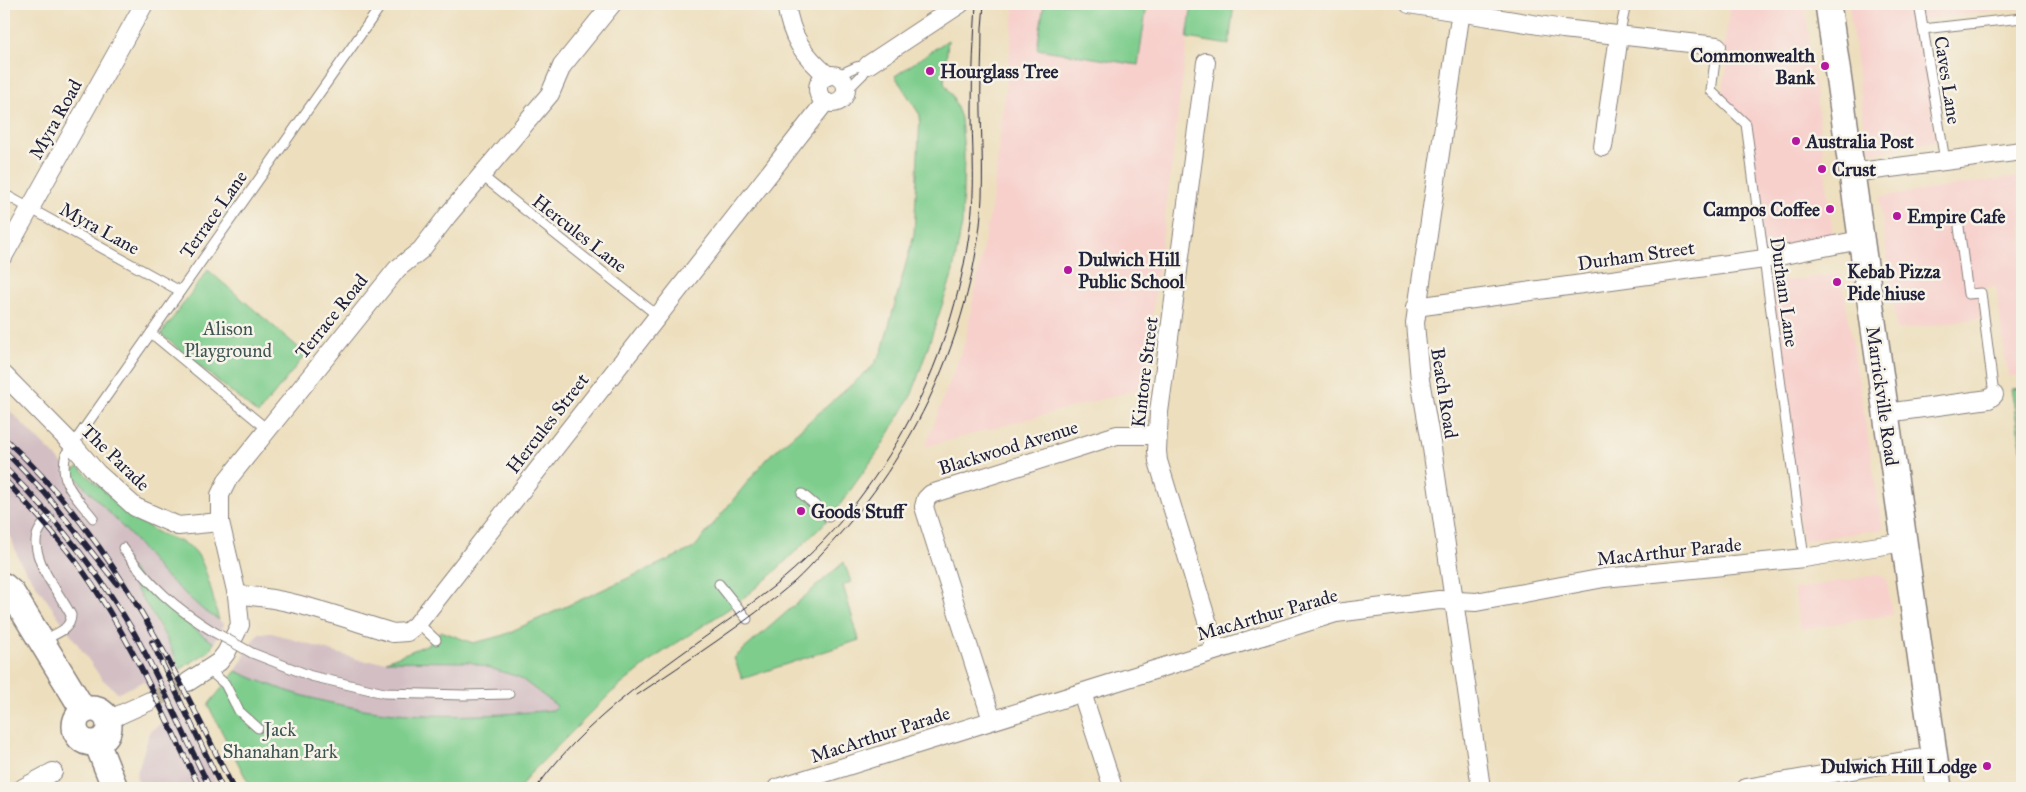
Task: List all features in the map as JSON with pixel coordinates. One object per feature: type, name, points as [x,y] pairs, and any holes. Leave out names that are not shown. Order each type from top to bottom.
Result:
[{"type":"main road","name":"Marrickville Road","points":[[1828,4],[1939,788]]},
{"type":"main road","points":[[4,586],[12,593],[84,710]]},
{"type":"main road","points":[[96,709],[106,715],[108,720],[108,734],[97,743],[86,743],[81,740],[75,730],[76,719],[84,710],[96,709]]},
{"type":"main road","points":[[97,743],[115,788]]},
{"type":"street","name":"Myra Road","points":[[4,255],[144,4]]},
{"type":"street","name":"Terrace Road","points":[[188,682],[209,670],[226,653],[238,631],[240,619],[237,595],[220,522],[220,495],[228,479],[267,428],[397,269],[421,250],[550,94],[562,66],[612,4]]},
{"type":"street","points":[[786,4],[792,30],[804,53],[832,76],[844,82],[846,91],[838,101],[826,102],[820,96],[818,88],[821,80],[832,76]]},
{"type":"street","points":[[1409,4],[1461,8],[1563,29],[1717,46]]},
{"type":"street","points":[[868,65],[955,7]]},
{"type":"street","name":"Beach Road","points":[[1461,8],[1416,306],[1416,342],[1420,380],[1432,448],[1481,788]]},
{"type":"street","points":[[1603,147],[1619,36]]},
{"type":"street","name":"Kintore Street","points":[[1206,62],[1157,435],[1158,461],[1216,650]]},
{"type":"street","name":"Hercules Street","points":[[237,595],[281,600],[393,633],[407,632],[418,623],[826,102]]},
{"type":"street","points":[[1851,173],[2022,151]]},
{"type":"street","name":"Durham Street","points":[[1416,306],[1764,258],[1860,240]]},
{"type":"street","name":"The Parade","points":[[4,375],[72,444],[96,473],[135,507],[178,526],[220,522]]},
{"type":"street","points":[[1886,414],[1989,399],[1994,395]]},
{"type":"street","name":"Blackwood Avenue","points":[[992,720],[924,506],[926,499],[931,494],[1117,435],[1157,435]]},
{"type":"street","name":"MacArthur Parade","points":[[777,788],[1336,613],[1439,600],[1476,602],[1604,578],[1804,558],[1904,542]]},
{"type":"street","points":[[1082,693],[1112,788]]},
{"type":"street","points":[[108,720],[150,702]]},
{"type":"street","points":[[1746,788],[1934,756]]},
{"type":"street","points":[[24,788],[53,772]]},
{"type":"lane","name":"Terrace Lane","points":[[93,518],[67,486],[64,476],[64,459],[72,444],[382,4]]},
{"type":"lane","points":[[1619,36],[1626,4]]},
{"type":"lane","name":"Caves Lane","points":[[1919,4],[1945,161]]},
{"type":"lane","points":[[1923,29],[2022,18]]},
{"type":"lane","name":"Durham Lane","points":[[1717,46],[1711,91],[1746,124],[1804,558]]},
{"type":"lane","points":[[832,76],[856,67],[868,65]]},
{"type":"lane","points":[[846,91],[863,74],[868,65]]},
{"type":"lane","name":"Hercules Lane","points":[[481,176],[658,316]]},
{"type":"lane","name":"Myra Lane","points":[[4,194],[180,291]]},
{"type":"lane","points":[[1959,227],[1968,294],[1981,293],[1994,395]]},
{"type":"lane","points":[[151,333],[267,428]]},
{"type":"lane","points":[[802,494],[829,517]]},
{"type":"lane","points":[[42,640],[66,628],[71,623],[71,615],[43,565],[36,545],[40,528],[50,517]]},
{"type":"lane","points":[[123,548],[154,588],[187,616],[273,663],[311,676],[384,693],[509,694]]},
{"type":"lane","points":[[719,584],[747,619]]},
{"type":"lane","points":[[418,623],[436,640]]},
{"type":"lane","points":[[209,670],[225,684],[239,711],[258,728]]},
{"type":"shaded area","name":"Dulwich Hill Public School","points":[[1015,4],[1192,4],[1143,388],[925,447],[965,342],[993,197]]},
{"type":"shaded area","points":[[1730,4],[1805,4],[1834,244],[1764,259],[1746,124],[1721,100],[1728,62],[1722,61]]},
{"type":"shaded area","points":[[1849,4],[2022,4],[2022,8],[1920,20],[1936,141],[1875,153],[1867,146]]},
{"type":"shaded area","points":[[2022,176],[2022,375],[2008,376],[1996,286],[1976,289],[1981,318],[1897,330],[1879,197]]},
{"type":"shaded area","points":[[1841,274],[1883,529],[1802,541],[1767,283]]},
{"type":"shaded area","points":[[4,405],[132,537],[161,572],[203,610],[224,624],[214,643],[185,623],[159,601],[129,567],[124,569],[176,656],[159,665],[219,788],[142,788],[136,776],[150,731],[164,721],[144,681],[118,693],[102,679],[20,562],[4,519]]},
{"type":"shaded area","points":[[1877,575],[1887,579],[1892,615],[1800,629],[1794,589]]},
{"type":"shaded area","points":[[259,633],[272,633],[363,661],[470,662],[519,677],[557,706],[553,710],[495,715],[434,716],[373,712],[310,698],[263,683],[236,671],[253,640]]},
{"type":"green space","points":[[1044,4],[1147,4],[1138,65],[1037,49]]},
{"type":"green space","points":[[1192,4],[1234,4],[1229,45],[1187,38]]},
{"type":"green space","name":"Jack Shanahan Park","points":[[948,40],[944,83],[952,95],[961,118],[964,154],[962,224],[952,276],[912,394],[880,449],[839,506],[820,528],[770,576],[736,604],[657,656],[612,692],[528,776],[520,788],[251,788],[208,705],[236,671],[276,687],[315,699],[392,713],[470,715],[553,710],[557,706],[519,677],[470,662],[386,661],[429,644],[441,631],[473,643],[501,636],[694,548],[767,458],[873,366],[882,351],[914,234],[920,115],[895,76]]},
{"type":"green space","name":"Alison Playground","points":[[208,270],[306,354],[258,414],[161,334]]},
{"type":"green space","points":[[2022,388],[2022,453],[2011,389]]},
{"type":"green space","points":[[79,467],[116,501],[145,524],[155,531],[184,543],[193,549],[206,572],[219,620],[203,610],[161,572],[132,537],[71,472]]},
{"type":"green space","points":[[844,562],[851,582],[843,585],[859,640],[742,679],[734,658]]},
{"type":"green space","points":[[129,567],[169,608],[214,643],[208,652],[180,669],[162,630],[123,569]]},
{"type":"tunnel","points":[[150,701],[188,682]]},
{"type":"tram line","points":[[536,788],[561,757],[617,703],[647,679],[742,611],[814,551],[850,510],[882,466],[910,418],[933,369],[951,317],[964,264],[973,198],[972,96],[976,4]]},
{"type":"tram line","points":[[637,695],[737,627],[805,572],[853,519],[881,482],[906,443],[928,402],[946,360],[961,316],[972,271],[980,225],[982,183],[981,81],[984,4]]},
{"type":"railway","points":[[4,438],[42,476],[76,516],[107,558],[161,647],[233,788]]},
{"type":"railway","points":[[4,450],[45,493],[117,584]]},
{"type":"railway","points":[[4,467],[58,525],[105,587],[133,631],[154,670],[210,788]]},
{"type":"railway","points":[[4,479],[66,549],[102,599],[133,652],[200,788]]},
{"type":"railway","points":[[152,642],[222,788]]},
{"type":"place","name":"Commonwealth Bank","points":[[1825,66]]},
{"type":"place","name":"Hourglass Tree","points":[[930,71]]},
{"type":"place","name":"Australia Post","points":[[1796,141]]},
{"type":"place","name":"Crust","points":[[1822,169]]},
{"type":"place","name":"Campos Coffee","points":[[1830,209]]},
{"type":"place","name":"Empire Cafe","points":[[1897,216]]},
{"type":"place","name":"Dulwich Hill Public School","points":[[1068,270]]},
{"type":"place","name":"Kebab Pizza Pide hiuse","points":[[1837,282]]},
{"type":"place","name":"Goods Stuff","points":[[801,511]]},
{"type":"place","name":"Dulwich Hill Lodge","points":[[1987,766]]}]
